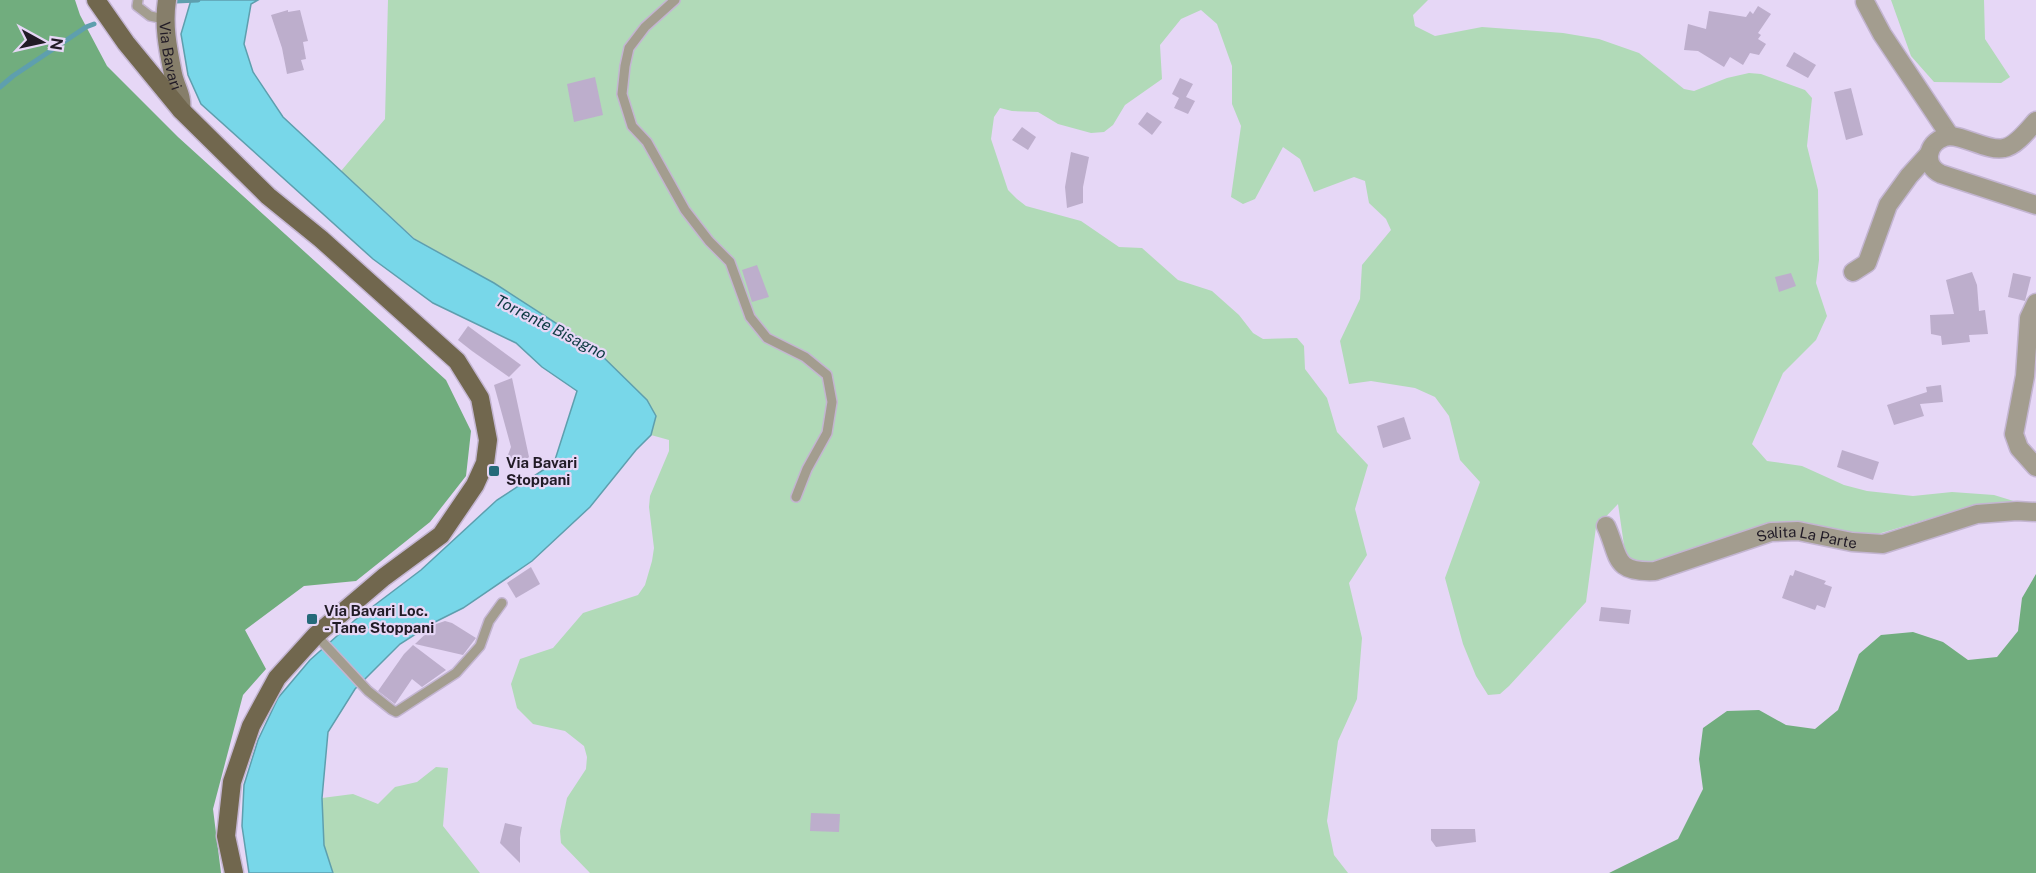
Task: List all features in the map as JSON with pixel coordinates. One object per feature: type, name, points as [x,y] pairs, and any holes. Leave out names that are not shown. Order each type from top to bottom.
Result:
[{"type":"main road","points":[[96,0],[126,43],[181,110],[268,196],[321,239],[457,361],[480,398],[488,440],[485,464],[475,486],[441,535],[384,577],[321,639],[277,678],[251,726],[232,782],[226,836],[234,873]]},
{"type":"street","name":"Via Bavari","points":[[167,0],[164,19],[174,77],[182,99],[181,110]]},
{"type":"street","points":[[1865,2],[1882,34],[1950,136]]},
{"type":"street","points":[[1853,272],[1867,263],[1888,205],[1938,140],[1950,136],[1988,147],[2005,148],[2018,140],[2036,121]]},
{"type":"street","points":[[1928,155],[1930,165],[1941,174],[2036,205]]},
{"type":"street","points":[[2036,303],[2029,318],[2025,376],[2014,434],[2019,448],[2036,467]]},
{"type":"street","name":"Salita La Parte","points":[[1606,525],[1619,561],[1626,568],[1638,572],[1654,571],[1771,532],[1798,531],[1852,542],[1882,544],[1977,514],[2036,512]]},
{"type":"lane","points":[[138,0],[137,6],[150,16],[164,19]]},
{"type":"lane","points":[[675,0],[645,27],[629,48],[622,94],[632,126],[647,142],[685,210],[709,241],[730,262],[750,317],[767,338],[805,357],[827,375],[832,402],[827,433],[807,470],[796,497]]},
{"type":"lane","points":[[321,639],[368,691],[396,712],[456,673],[480,646],[489,621],[502,603]]},
{"type":"green space","points":[[0,0],[75,0],[80,15],[107,66],[178,137],[446,380],[471,431],[466,476],[430,522],[356,581],[304,586],[245,630],[266,669],[243,695],[213,809],[221,873],[0,873]]},
{"type":"green space","points":[[388,0],[1428,0],[1413,15],[1415,26],[1435,36],[1482,27],[1563,33],[1599,39],[1639,53],[1684,89],[1694,91],[1727,78],[1749,73],[1761,74],[1805,90],[1812,98],[1807,146],[1818,190],[1819,260],[1816,283],[1827,316],[1816,340],[1783,373],[1752,444],[1767,461],[1802,466],[1844,485],[1867,491],[1913,496],[1952,492],[1994,495],[2020,503],[1975,505],[1878,534],[1867,535],[1778,525],[1708,543],[1648,564],[1626,559],[1618,504],[1596,527],[1586,602],[1509,686],[1500,694],[1488,695],[1476,676],[1463,644],[1445,578],[1480,482],[1460,460],[1449,416],[1435,397],[1415,388],[1371,381],[1349,384],[1340,341],[1360,299],[1362,265],[1391,230],[1386,219],[1369,203],[1365,181],[1354,177],[1314,192],[1300,159],[1283,147],[1255,199],[1243,204],[1231,197],[1241,126],[1232,104],[1232,66],[1217,24],[1201,10],[1181,19],[1160,45],[1162,79],[1125,105],[1113,125],[1104,132],[1091,133],[1058,124],[1038,112],[1000,108],[994,117],[991,139],[1008,190],[1026,206],[1081,221],[1119,247],[1142,248],[1178,280],[1212,291],[1239,315],[1253,333],[1263,339],[1297,338],[1304,346],[1305,369],[1327,398],[1337,432],[1368,465],[1355,509],[1367,555],[1349,583],[1362,638],[1357,699],[1338,741],[1327,821],[1334,855],[1348,873],[590,873],[561,843],[560,831],[567,798],[586,769],[587,757],[584,746],[565,731],[533,724],[517,708],[511,684],[520,659],[553,648],[583,613],[638,595],[645,585],[654,548],[649,507],[650,496],[669,451],[669,440],[651,435],[656,416],[593,347],[494,283],[415,239],[341,171],[385,119]]},
{"type":"green space","points":[[1891,0],[1984,0],[1985,39],[2010,77],[2001,83],[1934,82],[1911,56]]},
{"type":"green space","points":[[2036,574],[2036,873],[1609,873],[1678,839],[1703,789],[1699,759],[1703,728],[1727,711],[1759,710],[1786,725],[1815,729],[1838,710],[1859,654],[1881,635],[1913,632],[1943,642],[1968,660],[1997,657],[2018,631],[2022,598]]},
{"type":"green space","points":[[436,767],[448,768],[443,826],[480,873],[333,873],[324,845],[322,798],[353,794],[378,804],[395,787],[417,782]]},
{"type":"water","name":"Torrente Bisagno","points":[[191,0],[258,0],[251,4],[244,44],[253,72],[283,117],[414,239],[494,283],[593,347],[647,400],[656,416],[651,435],[590,507],[532,561],[463,608],[433,623],[400,644],[355,689],[328,732],[322,798],[324,845],[333,873],[249,873],[242,826],[244,785],[258,740],[278,698],[310,660],[355,620],[421,570],[497,500],[554,463],[577,391],[542,367],[516,343],[433,303],[373,259],[201,104],[188,75],[181,34]]},
{"type":"building","points":[[1758,6],[1771,14],[1758,33],[1761,35],[1758,39],[1766,44],[1759,55],[1750,53],[1743,65],[1730,57],[1724,67],[1698,51],[1684,50],[1688,24],[1706,29],[1709,11],[1746,17],[1750,11],[1753,14]]},
{"type":"building","points":[[288,10],[288,12],[300,10],[308,41],[303,42],[306,59],[301,60],[304,70],[287,74],[282,48],[271,15]]},
{"type":"building","points":[[1794,52],[1816,65],[1808,78],[1786,66]]},
{"type":"building","points":[[595,77],[603,115],[574,122],[567,84]]},
{"type":"building","points":[[1180,78],[1193,84],[1186,97],[1195,101],[1188,114],[1174,108],[1179,98],[1172,94]]},
{"type":"building","points":[[1851,88],[1863,135],[1846,140],[1834,92]]},
{"type":"building","points":[[1147,112],[1162,122],[1152,135],[1138,124]]},
{"type":"building","points":[[1022,127],[1036,137],[1028,150],[1012,140]]},
{"type":"building","points":[[1071,152],[1089,157],[1083,187],[1083,203],[1067,208],[1065,187]]},
{"type":"building","points":[[757,265],[769,297],[752,302],[742,270]]},
{"type":"building","points":[[1972,272],[1977,285],[1979,311],[1985,310],[1988,334],[1969,335],[1970,342],[1942,345],[1941,336],[1931,334],[1930,315],[1954,314],[1946,280]]},
{"type":"building","points":[[1791,273],[1796,286],[1779,292],[1775,277]]},
{"type":"building","points":[[2013,273],[2031,277],[2025,301],[2008,297]]},
{"type":"building","points":[[468,326],[521,365],[509,377],[472,351],[458,340]]},
{"type":"building","points":[[512,378],[529,457],[515,470],[506,460],[511,447],[494,385]]},
{"type":"building","points":[[1941,385],[1943,402],[1920,404],[1924,416],[1894,425],[1887,405],[1927,392],[1926,387]]},
{"type":"building","points":[[1404,417],[1411,439],[1383,448],[1377,426]]},
{"type":"building","points":[[1842,450],[1879,462],[1873,480],[1837,467]]},
{"type":"building","points":[[531,567],[540,584],[516,598],[507,583]]},
{"type":"building","points":[[1795,570],[1826,581],[1824,584],[1832,587],[1825,608],[1817,605],[1815,610],[1782,598],[1790,575],[1793,576]]},
{"type":"building","points":[[1601,607],[1631,610],[1629,624],[1599,621]]},
{"type":"building","points":[[445,621],[476,638],[463,655],[415,644],[436,624]]},
{"type":"building","points":[[413,645],[446,670],[422,687],[412,679],[395,704],[378,691]]},
{"type":"building","points":[[811,813],[840,814],[839,832],[810,831]]},
{"type":"building","points":[[505,823],[522,827],[520,863],[500,843]]},
{"type":"building","points":[[1431,829],[1475,829],[1476,842],[1436,847],[1431,840]]},
{"type":"waterway","points":[[176,1],[198,0]]},
{"type":"waterway","points":[[0,87],[86,27],[94,24]]},
{"type":"place","name":"Via Bavari Stoppani","points":[[494,471]]},
{"type":"place","name":"Via Bavari Loc. - Tane Stoppani","points":[[312,619]]}]
